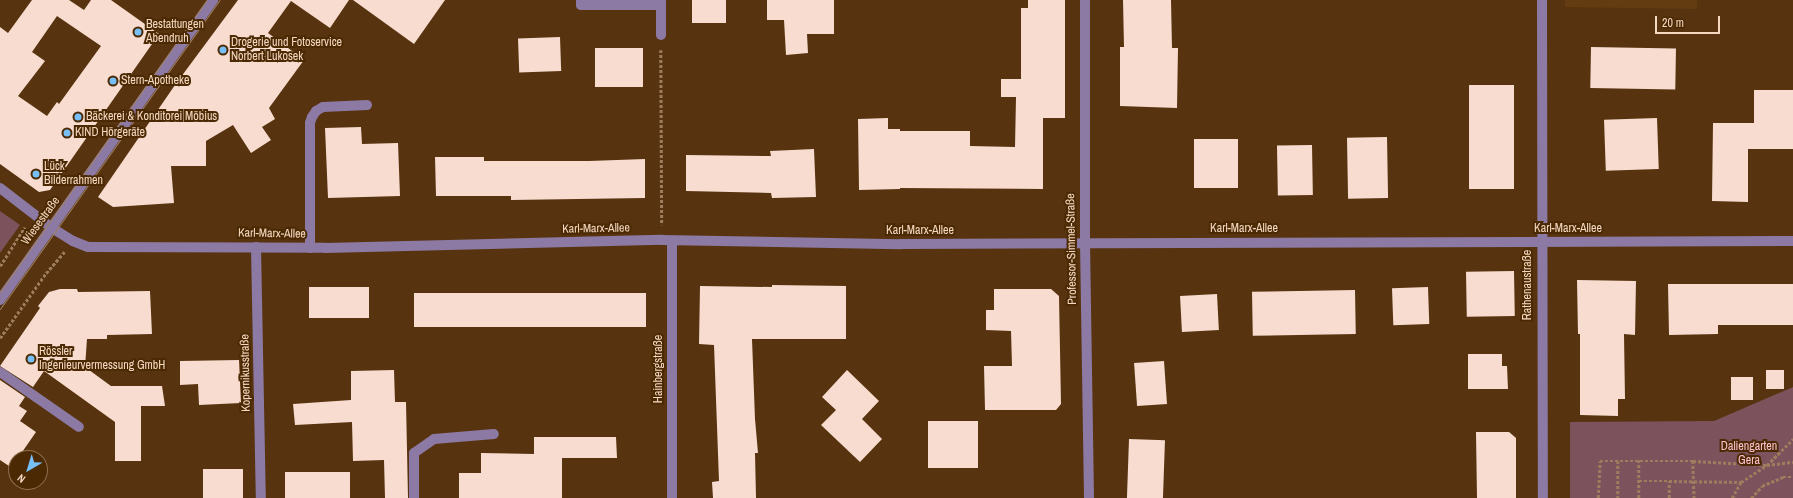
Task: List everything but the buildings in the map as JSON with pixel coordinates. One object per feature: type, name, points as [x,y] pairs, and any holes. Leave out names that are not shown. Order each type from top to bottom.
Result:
[{"type":"street","name":"Wiesestraße","points":[[0,300],[213,0]]},
{"type":"street","points":[[581,0],[582,5],[661,3],[661,35]]},
{"type":"street","name":"Professor-Simmel-Straße","points":[[1085,0],[1085,243],[1089,498]]},
{"type":"street","name":"Rathenaustraße","points":[[1542,0],[1541,242],[1543,498]]},
{"type":"street","points":[[310,248],[310,123],[312,116],[316,111],[323,107],[367,105]]},
{"type":"street","name":"Karl-Marx-Allee","points":[[0,188],[52,228],[73,241],[88,246],[310,248],[667,241],[901,244],[1793,241]]},
{"type":"street","name":"Hainbergstraße","points":[[667,241],[672,498]]},
{"type":"street","name":"Kopernikusstraße","points":[[256,247],[261,498]]},
{"type":"street","points":[[0,372],[79,427]]},
{"type":"street","points":[[414,498],[414,453],[434,439],[494,434]]},
{"type":"path","points":[[661,35],[667,241]]},
{"type":"path","points":[[0,266],[34,214]]},
{"type":"path","points":[[0,338],[46,273],[73,241]]},
{"type":"path","points":[[1732,498],[1741,482],[1767,465],[1793,439]]},
{"type":"path","points":[[1639,460],[1639,498]]},
{"type":"path","points":[[1598,498],[1600,461],[1692,461],[1767,465],[1793,462]]},
{"type":"path","points":[[1618,461],[1618,498]]},
{"type":"path","points":[[1692,461],[1694,498]]},
{"type":"path","points":[[1751,498],[1762,486],[1783,477],[1793,477]]},
{"type":"path","points":[[1639,480],[1741,482]]},
{"type":"path","points":[[1669,481],[1669,498]]},
{"type":"shaded area","points":[[1565,0],[1697,0],[1697,9],[1565,7]]},
{"type":"green space","points":[[0,211],[20,225],[0,253]]},
{"type":"green space","name":"Daliengarten Gera","points":[[1793,387],[1793,498],[1570,498],[1570,422],[1714,421]]},
{"type":"tram line","points":[[0,292],[207,0]]},
{"type":"tram line","points":[[0,309],[220,0]]},
{"type":"place","name":"Bestattungen Abendruh","points":[[138,32]]},
{"type":"place","name":"Drogerie und Fotoservice Norbert Lukosek","points":[[223,50]]},
{"type":"place","name":"Stern-Apotheke","points":[[113,81]]},
{"type":"place","name":"Bäckerei & Konditorei Möbius","points":[[78,117]]},
{"type":"place","name":"KIND Hörgeräte","points":[[67,133]]},
{"type":"place","name":"Lück Bilderrahmen","points":[[36,174]]},
{"type":"place","name":"Rössler Ingenieurvermessung GmbH","points":[[31,359]]}]
